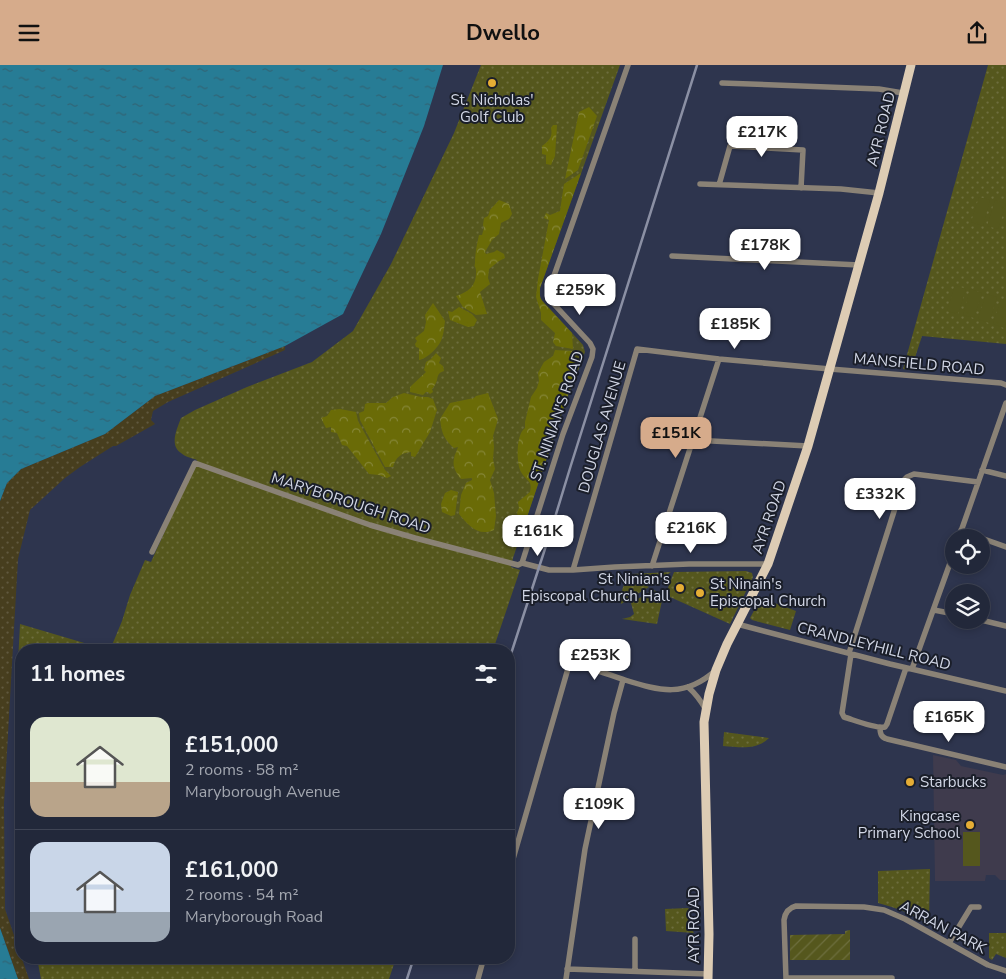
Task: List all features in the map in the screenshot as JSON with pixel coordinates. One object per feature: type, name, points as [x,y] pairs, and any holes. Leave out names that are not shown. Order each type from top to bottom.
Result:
[{"type":"main road","name":"AYR ROAD","points":[[708,976],[709,926],[704,721],[708,694],[727,644],[768,564],[808,446],[879,193],[911,65]]},
{"type":"street","name":"ST. NINIAN'S ROAD","points":[[522,563],[563,434],[594,349],[552,302],[548,290],[628,65]]},
{"type":"street","points":[[722,83],[879,89],[903,93]]},
{"type":"street","points":[[719,185],[730,146],[802,150],[801,188]]},
{"type":"street","points":[[700,184],[841,189],[879,193]]},
{"type":"street","points":[[672,257],[859,265]]},
{"type":"street","name":"MANSFIELD ROAD","points":[[637,349],[720,359],[1001,383],[1006,385]]},
{"type":"street","name":"DOUGLAS AVENUE","points":[[573,571],[637,349]]},
{"type":"street","points":[[652,565],[720,359]]},
{"type":"street","points":[[961,529],[1006,403]]},
{"type":"street","points":[[693,440],[808,446]]},
{"type":"street","name":"MARYBOROUGH ROAD","points":[[152,552],[195,463],[370,525],[518,565],[522,563],[549,571],[652,565],[768,564]]},
{"type":"street","points":[[982,470],[1006,476]]},
{"type":"street","points":[[946,574],[934,610],[887,724],[884,728],[844,717],[842,713],[850,654],[904,480],[906,477],[914,474],[978,482]]},
{"type":"street","points":[[990,541],[1006,547]]},
{"type":"street","points":[[934,610],[945,612]]},
{"type":"street","points":[[990,622],[1006,626]]},
{"type":"street","name":"CRANDLEYHILL ROAD","points":[[737,624],[850,654],[1006,691]]},
{"type":"street","points":[[515,852],[569,665],[573,663],[660,690],[688,687],[703,680],[716,670]]},
{"type":"street","points":[[566,979],[585,849],[623,679]]},
{"type":"street","points":[[688,687],[706,710]]},
{"type":"street","points":[[880,727],[882,736],[887,739],[1006,767]]},
{"type":"street","name":"ARRAN PARK","points":[[786,978],[784,920],[786,913],[792,907],[821,906],[864,907],[884,910],[988,965],[1006,971]]},
{"type":"street","points":[[949,943],[971,907],[979,907]]},
{"type":"street","points":[[635,939],[635,971]]},
{"type":"street","points":[[478,979],[482,964]]},
{"type":"street","points":[[567,969],[708,976]]},
{"type":"street","points":[[786,978],[892,978]]},
{"type":"shaded area","points":[[481,65],[620,65],[540,288],[540,298],[583,345],[585,352],[567,398],[513,558],[511,567],[520,570],[495,644],[112,644],[145,560],[151,562],[197,460],[183,454],[175,446],[175,437],[181,418],[247,387],[312,362],[353,331],[391,264],[454,133]]},
{"type":"shaded area","points":[[988,65],[1006,65],[1006,344],[922,336],[911,370],[903,369]]},
{"type":"shaded area","points":[[979,197],[990,200],[983,226],[971,222]]},
{"type":"shaded area","points":[[995,200],[1006,204],[998,229],[987,226]]},
{"type":"shaded area","points":[[955,285],[966,289],[958,314],[947,311]]},
{"type":"shaded area","points":[[970,289],[982,293],[974,318],[963,315]]},
{"type":"shaded area","points":[[986,294],[997,297],[989,323],[978,319]]},
{"type":"shaded area","points":[[1001,299],[1006,300],[1006,322],[1004,328],[993,324]]},
{"type":"shaded area","points":[[746,571],[752,573],[753,577],[730,624],[670,597],[666,593],[674,572]]},
{"type":"shaded area","points":[[671,572],[652,586],[631,574]]},
{"type":"shaded area","points":[[627,576],[649,587],[621,604],[620,596]]},
{"type":"shaded area","points":[[654,590],[663,596],[657,624],[622,619],[634,614],[631,603],[651,591],[652,600],[656,599]]},
{"type":"shaded area","points":[[761,598],[796,611],[790,630],[750,618]]},
{"type":"shaded area","points":[[20,624],[88,644],[19,644]]},
{"type":"shaded area","points":[[724,732],[769,738],[753,747],[723,746]]},
{"type":"shaded area","name":"Kingcase Primary School","points":[[933,755],[956,760],[961,766],[1003,775],[1006,774],[1006,880],[1000,880],[995,875],[986,875],[985,881],[935,881]]},
{"type":"shaded area","points":[[15,756],[15,843],[14,828]]},
{"type":"shaded area","points":[[963,832],[980,832],[980,866],[963,866]]},
{"type":"shaded area","points":[[930,869],[929,925],[905,912],[878,903],[878,871]]},
{"type":"shaded area","points":[[688,908],[690,910],[690,926],[694,933],[666,931],[665,909]]},
{"type":"shaded area","points":[[850,930],[850,960],[790,960],[790,935],[845,934],[845,931]]},
{"type":"shaded area","points":[[989,933],[1006,933],[1006,958],[996,954],[992,960],[989,958]]},
{"type":"shaded area","points":[[38,964],[394,964],[389,979],[41,979]]},
{"type":"green space","points":[[589,107],[597,116],[578,170],[565,179],[579,112]]},
{"type":"green space","points":[[553,125],[557,125],[555,156],[551,165],[546,164],[546,155],[542,154],[542,146],[550,139]]},
{"type":"green space","points":[[581,173],[540,288],[542,300],[572,333],[573,349],[556,346],[553,342],[555,333],[541,320],[536,297],[549,220],[544,218],[546,213],[550,215],[560,211],[564,184]]},
{"type":"green space","points":[[499,200],[509,204],[512,214],[509,219],[501,223],[499,234],[492,240],[485,252],[486,254],[497,250],[504,254],[505,258],[489,269],[488,278],[490,284],[480,292],[487,314],[476,315],[463,307],[456,296],[465,293],[474,284],[476,276],[476,249],[479,235],[482,235],[484,228],[484,218],[488,216],[490,210]]},
{"type":"green space","points":[[433,303],[445,321],[443,334],[436,348],[429,355],[419,360],[419,348],[416,347],[417,341],[415,338],[424,331],[425,315]]},
{"type":"green space","points":[[459,307],[472,314],[477,320],[474,326],[468,327],[450,320],[448,311],[452,312]]},
{"type":"green space","points":[[555,350],[572,351],[575,362],[580,365],[522,532],[517,513],[519,508],[518,502],[530,492],[531,485],[519,468],[518,442],[525,428],[531,397],[537,388],[539,381],[538,373],[544,362],[553,356]]},
{"type":"green space","points":[[436,353],[441,358],[439,363],[443,366],[444,371],[439,374],[432,389],[433,392],[430,394],[426,392],[423,395],[410,392],[410,387],[426,372],[424,370],[426,362]]},
{"type":"green space","points":[[404,393],[433,399],[437,410],[430,432],[415,457],[411,456],[411,452],[404,453],[397,458],[393,467],[385,467],[360,420],[359,413],[364,411],[365,404],[386,403],[393,397]]},
{"type":"green space","points":[[488,393],[498,419],[493,436],[495,469],[490,480],[494,493],[496,516],[494,530],[483,532],[470,526],[459,514],[461,495],[466,483],[472,480],[472,478],[461,479],[456,473],[454,456],[458,447],[454,448],[445,438],[440,419],[450,403]]},
{"type":"green space","points":[[340,409],[356,412],[358,421],[385,470],[391,476],[387,478],[369,474],[347,446],[342,445],[337,433],[331,432],[331,427],[326,428],[321,418],[327,416],[331,410]]},
{"type":"green space","points":[[451,490],[458,492],[455,515],[451,516],[442,512],[441,504],[445,493]]},
{"type":"sand","points":[[285,346],[285,350],[168,402],[153,411],[151,420],[155,424],[113,446],[80,467],[30,510],[18,559],[4,804],[5,909],[15,938],[15,964],[24,964],[29,979],[18,979],[0,928],[0,501],[7,483],[21,469],[105,434],[155,396]]},
{"type":"water","points":[[0,65],[443,65],[424,126],[381,234],[343,314],[285,346],[155,396],[105,434],[21,469],[7,483],[0,501]]},
{"type":"water","points":[[0,928],[18,979],[0,979]]},
{"type":"railway","points":[[514,644],[697,65]]},
{"type":"railway","points":[[407,979],[412,964]]},
{"type":"place","name":"St. Nicholas' Golf Club","points":[[492,83]]},
{"type":"place","name":"St Ninian's Episcopal Church Hall","points":[[680,588]]},
{"type":"place","name":"St Ninain's Episcopal Church","points":[[700,593]]},
{"type":"place","name":"Starbucks","points":[[910,782]]},
{"type":"place","name":"Kingcase Primary School","points":[[970,825]]}]
